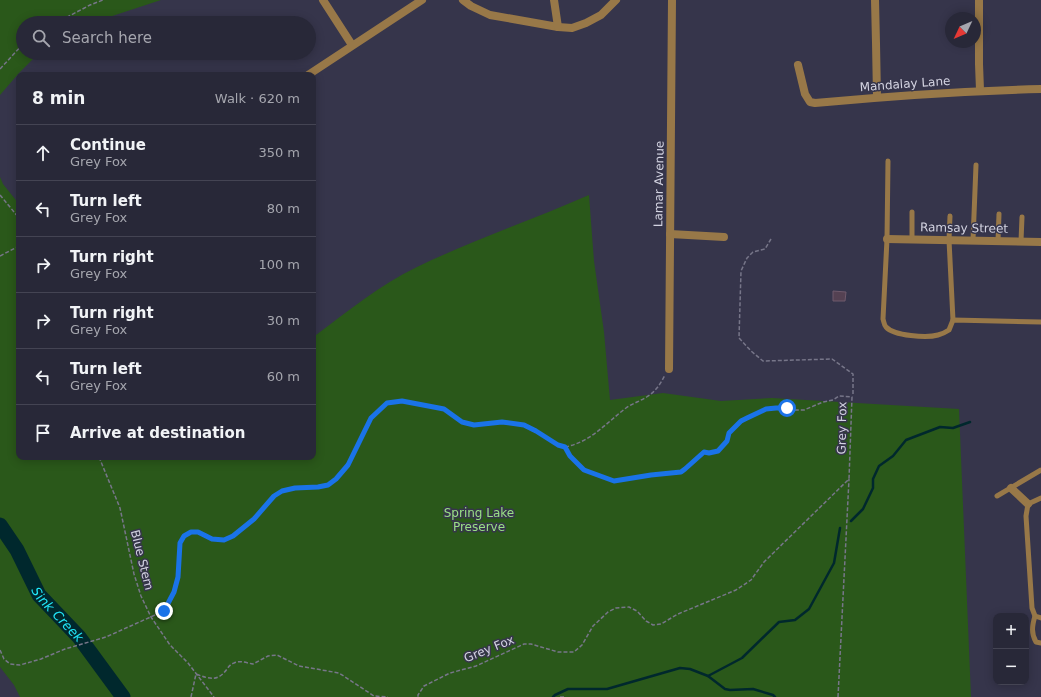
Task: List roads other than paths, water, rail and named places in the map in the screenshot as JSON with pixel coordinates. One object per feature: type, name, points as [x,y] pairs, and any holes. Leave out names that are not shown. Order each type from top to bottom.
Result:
[{"type":"street","points":[[323,0],[352,45]]},
{"type":"street","points":[[312,72],[422,0]]},
{"type":"street","points":[[463,0],[471,6],[490,14],[558,27],[572,28],[601,15],[616,0]]},
{"type":"street","points":[[554,0],[558,27]]},
{"type":"street","name":"Lamar Avenue","points":[[669,369],[672,0]]},
{"type":"street","points":[[875,0],[877,97]]},
{"type":"street","points":[[979,0],[980,90]]},
{"type":"street","name":"Mandalay Lane","points":[[798,65],[805,94],[810,102],[815,103],[980,90],[1041,89]]},
{"type":"street","points":[[670,234],[724,237]]},
{"type":"street","name":"Ramsay Street","points":[[887,239],[1041,242]]},
{"type":"street","points":[[1011,488],[1028,504]]},
{"type":"lane","points":[[888,162],[887,239],[883,319],[886,327],[891,331],[922,337],[938,335],[949,330],[953,320],[949,240],[950,216]]},
{"type":"lane","points":[[973,240],[976,165]]},
{"type":"lane","points":[[912,212],[912,239]]},
{"type":"lane","points":[[998,241],[999,214]]},
{"type":"lane","points":[[1021,241],[1022,217]]},
{"type":"lane","points":[[953,320],[1041,322]]},
{"type":"lane","points":[[997,496],[1041,470]]},
{"type":"lane","points":[[1041,498],[1028,504],[1026,516],[1032,608],[1035,616],[1032,629],[1033,637],[1036,642],[1041,643]]},
{"type":"lane","points":[[1035,616],[1041,618]]},
{"type":"waterway","points":[[851,521],[863,509],[873,488],[873,479],[879,466],[893,456],[906,440],[940,427],[953,428],[970,422]]},
{"type":"waterway","name":"Sink Creek","points":[[0,525],[17,550],[39,595],[79,637],[123,697]]},
{"type":"waterway","points":[[708,676],[742,658],[779,622],[795,620],[809,609],[834,563],[840,528]]},
{"type":"waterway","points":[[553,697],[568,689],[607,689],[680,668],[690,669],[708,676],[725,689],[753,689],[775,697]]},
{"type":"park label","name":"Spring Lake Preserve","points":[[479,520]]}]
